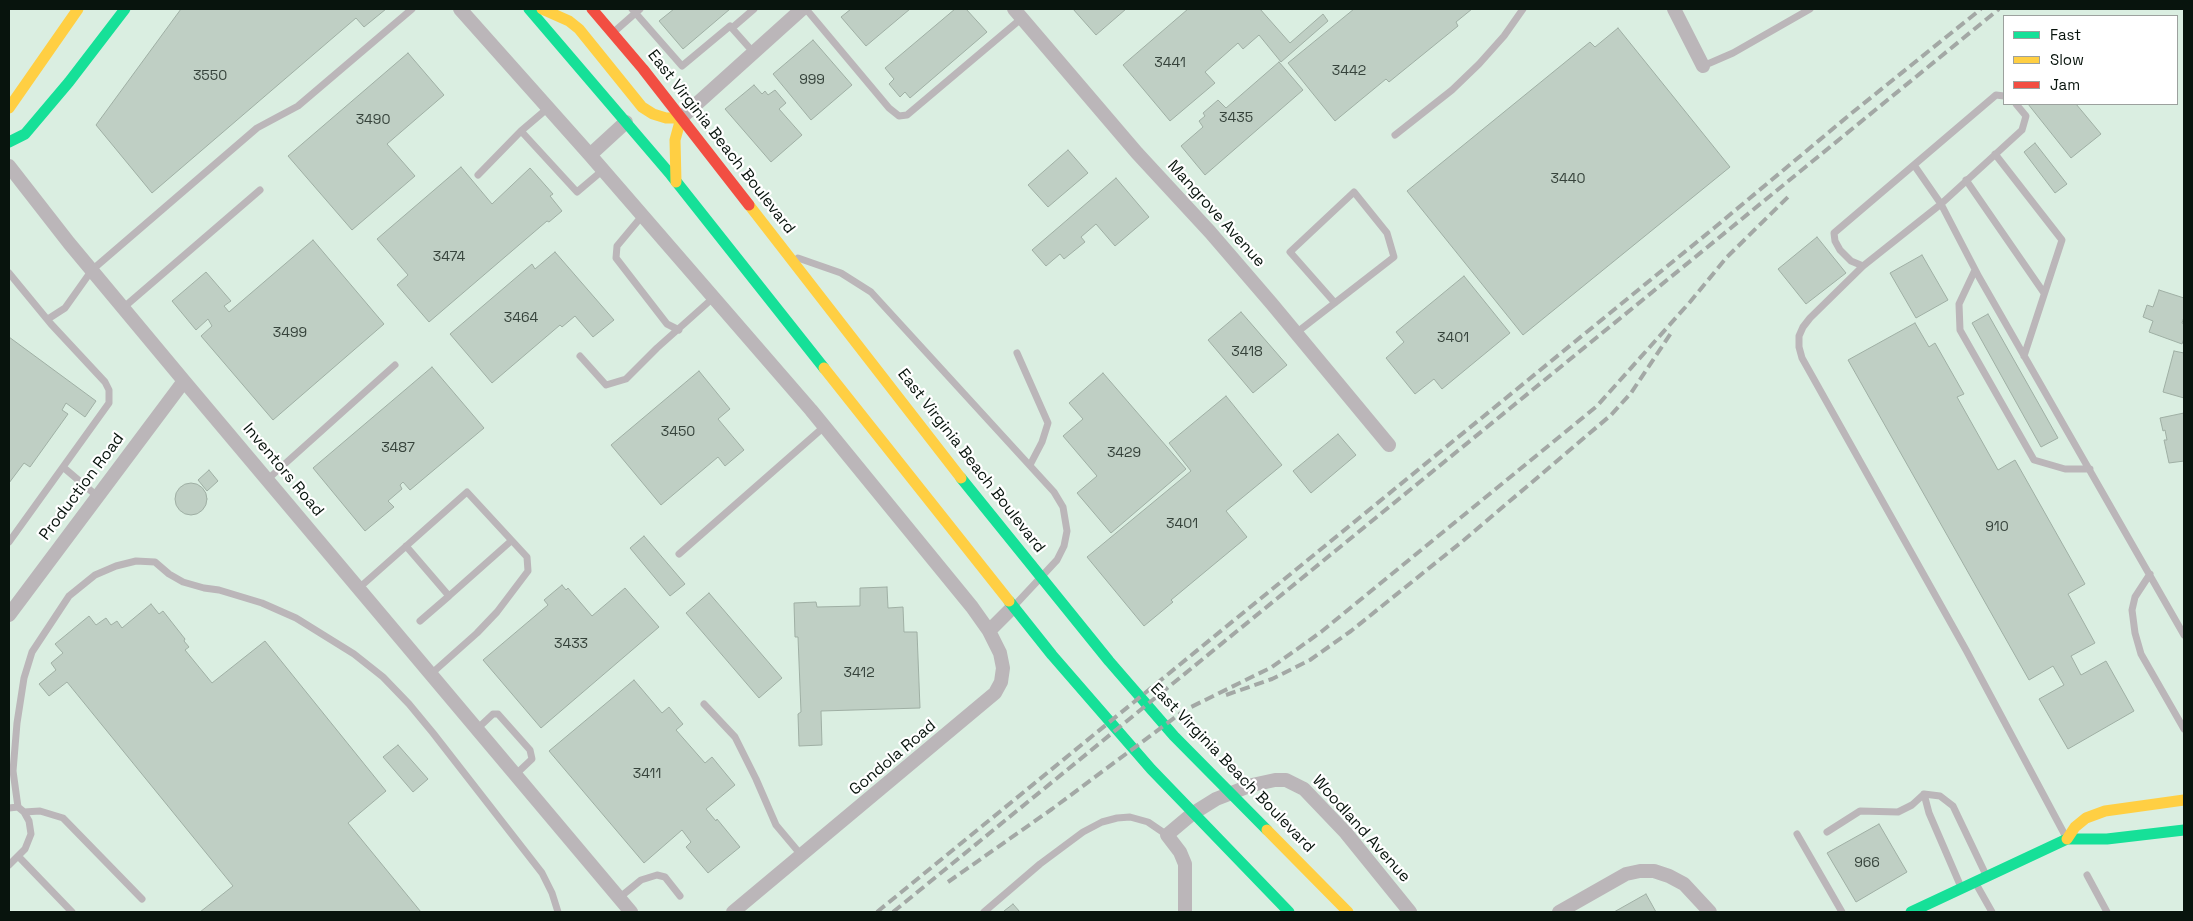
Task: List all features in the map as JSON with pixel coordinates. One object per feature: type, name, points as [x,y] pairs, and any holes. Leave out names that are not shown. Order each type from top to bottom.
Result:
[{"type":"main road","points":[[9,108],[78,9]]},
{"type":"main road","points":[[9,142],[25,134],[69,82],[125,9]]},
{"type":"main road","points":[[529,9],[676,182],[850,398],[981,567],[1064,670],[1152,769],[1289,912]]},
{"type":"main road","points":[[542,9],[569,21],[579,28],[642,107],[653,114],[666,118],[681,118],[676,140],[676,182]]},
{"type":"main road","name":"East Virginia Beach Boulevard","points":[[592,9],[681,118],[1011,542],[1109,661],[1174,736],[1348,912]]},
{"type":"main road","points":[[2067,839],[2075,827],[2086,818],[2105,811],[2184,800]]},
{"type":"main road","points":[[1912,912],[1961,887],[2067,839],[2107,839],[2184,830]]},
{"type":"street","points":[[460,9],[590,155],[824,426],[972,607],[989,631],[1013,607]]},
{"type":"street","points":[[681,118],[802,9]]},
{"type":"street","points":[[1674,9],[1703,66]]},
{"type":"street","name":"Mangrove Avenue","points":[[1018,13],[1137,153],[1210,232],[1388,445]]},
{"type":"street","points":[[590,155],[626,122]]},
{"type":"street","name":"Inventors Road","points":[[9,166],[123,308],[619,898]]},
{"type":"street","name":"Production Road","points":[[9,615],[184,381]]},
{"type":"street","name":"Gondola Road","points":[[733,912],[802,857],[996,693],[1001,682],[1003,668],[1000,653],[989,631]]},
{"type":"street","name":"Woodland Avenue","points":[[1167,835],[1192,814],[1229,793],[1252,785],[1275,780],[1286,780],[1304,789],[1346,833],[1410,912]]},
{"type":"street","points":[[1167,835],[1180,852],[1185,864],[1185,912]]},
{"type":"street","points":[[1559,912],[1626,874],[1640,871],[1654,871],[1684,884],[1710,912]]},
{"type":"street","points":[[619,898],[631,912]]},
{"type":"lane","points":[[48,319],[66,308],[92,270],[257,128],[298,106],[412,9]]},
{"type":"lane","points":[[613,33],[636,10],[682,66],[730,26],[732,28],[754,9]]},
{"type":"lane","points":[[806,9],[889,108],[899,116],[907,115],[1018,13]]},
{"type":"lane","points":[[1395,135],[1452,90],[1479,64],[1504,36],[1523,9]]},
{"type":"lane","points":[[1703,66],[1733,53],[1810,9]]},
{"type":"lane","points":[[732,28],[754,53]]},
{"type":"lane","points":[[1863,266],[1851,261],[1840,250],[1835,242],[1834,233],[1996,95],[2003,96]]},
{"type":"lane","points":[[2017,105],[2026,116],[2022,130],[1941,204],[1863,266],[1803,327],[1799,336],[1799,347],[1802,358],[1966,650],[2067,839]]},
{"type":"lane","points":[[478,175],[521,131],[548,108]]},
{"type":"lane","points":[[521,131],[577,192],[603,170]]},
{"type":"lane","points":[[1995,154],[2062,240],[2024,356]]},
{"type":"lane","points":[[1914,165],[1941,204],[1975,270],[2184,635]]},
{"type":"lane","points":[[1966,180],[2044,293]]},
{"type":"lane","points":[[123,308],[260,190]]},
{"type":"lane","points":[[1296,333],[1394,257],[1387,233],[1354,192],[1290,252],[1334,303]]},
{"type":"lane","points":[[642,216],[617,246],[616,258],[667,324],[679,330]]},
{"type":"lane","points":[[786,253],[841,273],[871,292],[1054,492],[1063,507],[1066,531],[1064,546],[1057,560],[1013,607]]},
{"type":"lane","points":[[1975,270],[1959,304],[1960,330],[2034,460],[2065,469],[2090,469]]},
{"type":"lane","points":[[9,273],[105,382],[109,390],[109,403],[9,542]]},
{"type":"lane","points":[[580,356],[606,385],[626,379],[714,298]]},
{"type":"lane","points":[[1017,353],[1048,423],[1042,442],[1030,465]]},
{"type":"lane","points":[[268,479],[395,365]]},
{"type":"lane","points":[[679,554],[824,426]]},
{"type":"lane","points":[[63,467],[97,496]]},
{"type":"lane","points":[[359,588],[467,492],[527,557],[528,571],[496,612],[431,674]]},
{"type":"lane","points":[[420,621],[511,541]]},
{"type":"lane","points":[[406,546],[449,596]]},
{"type":"lane","points":[[9,865],[26,849],[31,834],[29,821],[21,810],[13,770],[16,723],[24,678],[32,652],[69,596],[95,575],[116,566],[136,561],[155,562],[183,582],[219,590],[262,603],[296,618],[354,654],[383,677],[433,733],[542,873],[552,893],[558,912]]},
{"type":"lane","points":[[2150,574],[2135,597],[2132,610],[2135,633],[2141,654],[2184,729]]},
{"type":"lane","points":[[704,704],[735,737],[776,825],[802,857]]},
{"type":"lane","points":[[477,729],[493,714],[498,714],[530,750],[532,759],[515,775]]},
{"type":"lane","points":[[1924,794],[1929,813],[1961,887]]},
{"type":"lane","points":[[1827,832],[1860,811],[1898,812],[1924,794],[1940,796],[1953,806],[1986,876]]},
{"type":"lane","points":[[9,808],[40,811],[63,818],[142,899]]},
{"type":"lane","points":[[984,912],[1040,864],[1083,832],[1102,822],[1130,817],[1148,822],[1167,835]]},
{"type":"lane","points":[[1797,834],[1842,912]]},
{"type":"lane","points":[[19,857],[72,912]]},
{"type":"lane","points":[[2087,875],[2107,912]]},
{"type":"lane","points":[[619,898],[641,880],[657,876],[665,877],[680,896]]},
{"type":"lane","points":[[1975,881],[1992,912]]},
{"type":"building","points":[[181,9],[386,9],[364,27],[356,18],[152,193],[96,125]]},
{"type":"building","points":[[674,9],[730,9],[683,49],[659,21]]},
{"type":"building","points":[[851,9],[910,9],[866,46],[841,17]]},
{"type":"building","points":[[955,9],[966,9],[987,32],[910,98],[905,92],[900,97],[889,84],[894,79],[885,68]]},
{"type":"building","points":[[1073,9],[1126,9],[1096,35]]},
{"type":"building","points":[[1188,9],[1260,9],[1290,43],[1323,14],[1328,21],[1281,62],[1259,35],[1243,49],[1238,43],[1205,72],[1215,83],[1170,121],[1123,65]]},
{"type":"building","points":[[1354,9],[1472,9],[1456,22],[1458,26],[1389,82],[1386,79],[1335,121],[1288,63]]},
{"type":"building","points":[[1618,28],[1730,167],[1523,335],[1407,191],[1590,42],[1595,47]]},
{"type":"building","points":[[813,40],[852,85],[811,120],[773,74]]},
{"type":"building","points":[[408,53],[444,95],[387,144],[415,176],[352,230],[288,156]]},
{"type":"building","points":[[1279,62],[1303,90],[1205,175],[1181,146],[1203,127],[1199,121],[1205,116],[1203,113],[1218,100],[1226,108]]},
{"type":"building","points":[[754,85],[762,94],[765,91],[768,95],[775,90],[786,103],[779,109],[802,135],[771,162],[725,109]]},
{"type":"building","points":[[2029,105],[2077,105],[2101,134],[2071,158]]},
{"type":"building","points":[[2035,143],[2067,184],[2055,193],[2024,152]]},
{"type":"building","points":[[1068,150],[1088,173],[1048,207],[1028,185]]},
{"type":"building","points":[[461,167],[492,204],[530,168],[553,194],[550,196],[562,211],[549,222],[547,221],[429,322],[397,285],[408,275],[377,239]]},
{"type":"building","points":[[1116,178],[1149,217],[1115,246],[1096,224],[1081,237],[1085,242],[1064,259],[1060,254],[1046,266],[1032,250]]},
{"type":"building","points":[[1817,237],[1846,273],[1806,304],[1778,269]]},
{"type":"building","points":[[313,240],[384,324],[273,420],[201,336],[212,326],[208,319],[196,330],[172,301],[206,272],[231,301],[224,306],[229,312]]},
{"type":"building","points":[[555,252],[614,320],[593,337],[575,316],[562,327],[560,325],[492,383],[450,334],[532,264],[535,269]]},
{"type":"building","points":[[1922,255],[1948,300],[1916,318],[1890,273]]},
{"type":"building","points":[[1464,276],[1510,333],[1442,389],[1434,379],[1415,394],[1386,358],[1404,342],[1396,332]]},
{"type":"building","points":[[2159,290],[2184,298],[2184,317],[2182,323],[2184,324],[2184,338],[2182,344],[2149,332],[2153,321],[2143,317],[2147,305],[2153,307]]},
{"type":"building","points":[[1241,312],[1287,365],[1253,393],[1208,340]]},
{"type":"building","points":[[1988,314],[2058,438],[2041,447],[1972,323]]},
{"type":"building","points":[[1915,323],[1929,347],[1935,343],[1964,394],[1957,397],[1998,470],[2015,460],[2085,584],[2068,594],[2095,643],[2071,656],[2081,675],[2106,661],[2134,711],[2068,749],[2039,699],[2064,685],[2053,666],[2029,680],[1848,360]]},
{"type":"building","points":[[9,337],[96,401],[85,417],[66,403],[62,410],[68,414],[30,467],[24,463],[9,483]]},
{"type":"building","points":[[2174,351],[2184,353],[2184,398],[2163,392]]},
{"type":"building","points":[[432,367],[484,428],[410,490],[403,482],[400,485],[402,489],[388,501],[394,507],[365,531],[313,468]]},
{"type":"building","points":[[699,371],[730,409],[718,419],[744,450],[725,466],[718,457],[661,505],[611,445]]},
{"type":"building","points":[[1103,373],[1186,469],[1111,533],[1077,493],[1097,476],[1063,436],[1083,419],[1069,403]]},
{"type":"building","points":[[1226,396],[1282,465],[1226,511],[1247,537],[1171,600],[1173,602],[1144,626],[1087,557],[1191,471],[1169,443]]},
{"type":"building","points":[[2184,413],[2184,461],[2169,463],[2164,440],[2167,440],[2165,430],[2163,431],[2160,418]]},
{"type":"building","points":[[1338,434],[1356,455],[1311,493],[1293,471]]},
{"type":"building","points":[[209,470],[218,481],[207,491],[198,480]]},
{"type":"building","points":[[191,483],[197,484],[202,488],[206,493],[206,505],[202,510],[197,514],[191,515],[185,514],[180,510],[176,505],[175,499],[176,493],[180,488],[185,484]]},
{"type":"building","points":[[644,536],[685,584],[670,596],[630,548]]},
{"type":"building","points":[[562,585],[566,590],[568,588],[592,616],[625,588],[659,627],[541,728],[483,660],[548,605],[544,600]]},
{"type":"building","points":[[887,587],[888,608],[903,607],[904,632],[917,632],[920,708],[821,711],[822,745],[799,746],[798,714],[801,712],[798,637],[795,637],[794,603],[816,602],[817,607],[860,606],[860,588]]},
{"type":"building","points":[[709,593],[782,678],[759,698],[686,613]]},
{"type":"building","points":[[151,604],[159,614],[163,611],[185,639],[184,641],[189,647],[185,650],[212,683],[265,641],[386,791],[348,823],[421,912],[200,912],[233,886],[67,682],[49,696],[39,684],[56,670],[51,663],[63,653],[55,644],[89,616],[96,625],[106,618],[111,625],[117,621],[122,628]]},
{"type":"building","points":[[634,680],[662,713],[669,707],[683,724],[676,730],[705,763],[712,757],[735,785],[706,809],[716,821],[717,819],[740,847],[708,873],[686,847],[691,842],[682,830],[644,863],[549,751]]},
{"type":"building","points":[[398,745],[428,779],[413,792],[383,757]]},
{"type":"building","points":[[1879,824],[1907,872],[1856,902],[1827,853]]},
{"type":"building","points":[[1646,894],[1656,912],[1614,912]]},
{"type":"building","points":[[1013,904],[1020,912],[1004,911]]},
{"type":"railway","points":[[877,912],[1981,9]]},
{"type":"railway","points":[[893,912],[1999,9]]},
{"type":"railway","points":[[948,882],[1052,809],[1185,710],[1272,667],[1321,632],[1597,406],[1690,302],[1727,257],[1790,195]]},
{"type":"railway","points":[[1226,695],[1272,679],[1310,660],[1351,631],[1464,540],[1611,415],[1631,393],[1673,330]]},
{"type":"traffic: fast","points":[[9,142],[25,134],[69,82],[125,9]]},
{"type":"traffic: fast","points":[[529,9],[671,175],[824,368]]},
{"type":"traffic: fast","points":[[961,478],[1109,661],[1174,736],[1267,830]]},
{"type":"traffic: fast","points":[[1009,601],[1052,655],[1151,769],[1289,912]]},
{"type":"traffic: fast","points":[[1911,912],[2067,839],[2107,839],[2184,830]]},
{"type":"traffic: slow","points":[[9,108],[78,9]]},
{"type":"traffic: slow","points":[[542,9],[569,21],[579,29],[642,107],[653,114],[666,118],[681,118]]},
{"type":"traffic: slow","points":[[676,182],[675,140],[681,118]]},
{"type":"traffic: slow","points":[[749,205],[961,478]]},
{"type":"traffic: slow","points":[[824,368],[1009,601]]},
{"type":"traffic: slow","points":[[2067,839],[2075,827],[2086,818],[2105,811],[2184,800]]},
{"type":"traffic: slow","points":[[1267,830],[1348,912]]},
{"type":"traffic: jam","points":[[592,9],[643,69],[749,205]]}]
